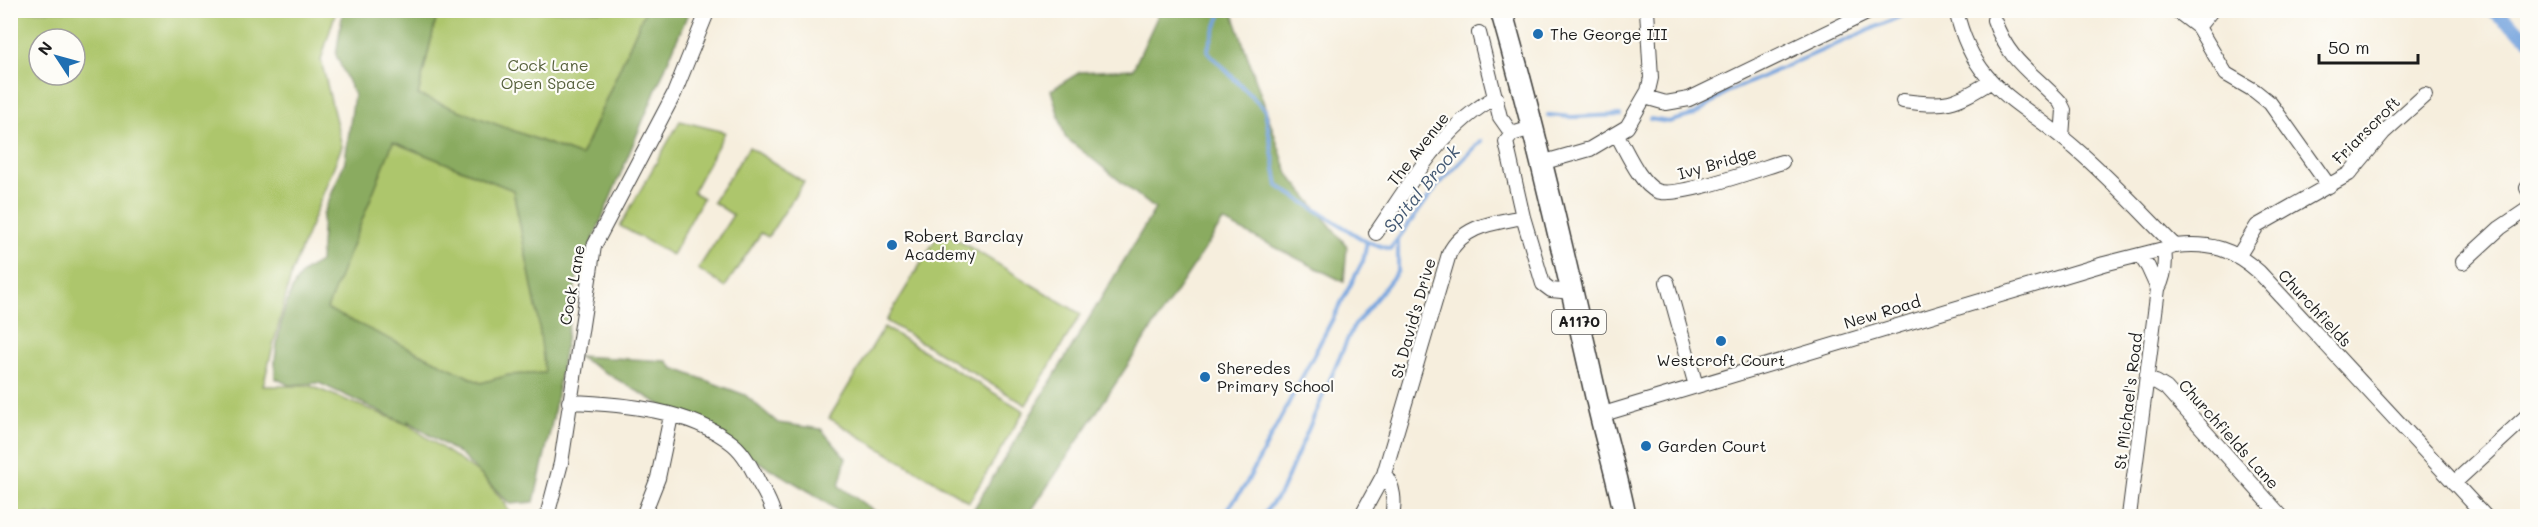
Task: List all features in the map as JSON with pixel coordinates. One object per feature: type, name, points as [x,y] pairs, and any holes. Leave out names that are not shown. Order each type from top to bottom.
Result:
[{"type":"main road","name":"A1170","points":[[1501,10],[1541,163],[1600,416],[1616,470],[1625,516]]},
{"type":"street","name":"Cock Lane","points":[[547,516],[561,463],[594,246],[674,94],[708,10]]},
{"type":"street","points":[[1541,163],[1590,150],[1627,127],[1646,97],[1652,70],[1647,10]]},
{"type":"street","points":[[1646,97],[1666,103],[1689,99],[1873,10]]},
{"type":"street","points":[[1956,10],[1965,42],[1990,82],[2062,137],[2096,167],[2170,247]]},
{"type":"street","points":[[2176,10],[2198,27],[2212,10]]},
{"type":"street","points":[[1994,20],[1999,35],[2018,64],[2060,102],[2064,110],[2062,137]]},
{"type":"street","name":"Friarscroft","points":[[2198,27],[2226,74],[2262,96],[2283,118],[2329,186]]},
{"type":"street","points":[[1479,33],[1503,122],[1512,134]]},
{"type":"street","points":[[1903,101],[1947,104],[1963,98],[1990,82]]},
{"type":"street","name":"Friarscroft","points":[[2238,255],[2257,226],[2329,186],[2356,167],[2384,132],[2425,95]]},
{"type":"street","name":"The Avenue","points":[[1376,233],[1447,135],[1471,112],[1496,97]]},
{"type":"street","points":[[1532,128],[1512,134],[1508,137],[1506,147],[1523,217],[1543,284],[1551,290],[1572,292]]},
{"type":"street","name":"Ivy Bridge","points":[[1617,135],[1644,180],[1650,187],[1662,192],[1690,189],[1782,162]]},
{"type":"street","points":[[2463,262],[2500,228],[2528,209]]},
{"type":"street","name":"St David's Drive","points":[[1368,514],[1384,474],[1452,248],[1473,229],[1523,217]]},
{"type":"street","name":"Churchfields","points":[[2170,247],[2204,245],[2238,255],[2259,272],[2485,516]]},
{"type":"street","name":"New Road","points":[[1600,416],[2170,247]]},
{"type":"street","name":"St Michael's Road","points":[[2130,516],[2158,289],[2163,280],[2165,260],[2170,247]]},
{"type":"street","points":[[2140,255],[2158,289]]},
{"type":"street","points":[[1667,282],[1696,386]]},
{"type":"street","name":"Churchfields Lane","points":[[2147,380],[2166,388],[2281,516]]},
{"type":"street","points":[[569,402],[625,404],[671,416],[713,431],[734,445],[752,469],[774,516]]},
{"type":"street","points":[[2454,483],[2528,415]]},
{"type":"street","points":[[643,516],[658,478],[671,416]]},
{"type":"street","points":[[1384,474],[1391,483],[1394,502],[1392,516]]},
{"type":"green space","points":[[10,11],[336,11],[321,60],[342,146],[292,272],[263,386],[311,386],[409,425],[481,475],[505,503],[510,516],[11,516]]},
{"type":"green space","points":[[343,11],[438,11],[418,95],[581,156],[645,11],[689,11],[576,280],[553,418],[534,502],[510,504],[461,455],[408,421],[409,425],[319,383],[289,385],[275,378],[278,339],[289,296],[301,275],[320,262],[323,215],[345,161],[354,95],[336,55]],"holes":[[[393,142],[513,190],[537,311],[545,373],[509,375],[481,383],[327,309]]]},
{"type":"green space","name":"Cock Lane Open Space","points":[[438,11],[645,11],[581,156],[418,95]]},
{"type":"green space","points":[[1160,11],[1232,11],[1288,174],[1347,246],[1344,282],[1223,221],[1028,516],[845,516],[812,493],[577,356],[667,361],[673,368],[745,395],[778,423],[821,429],[846,458],[839,486],[877,513],[972,512],[1155,209],[1065,137],[1051,90],[1080,72],[1133,69]]},
{"type":"green space","points":[[680,121],[725,132],[693,192],[703,198],[672,255],[620,226]]},
{"type":"green space","points":[[393,142],[513,190],[537,311],[546,373],[509,375],[481,383],[326,309]]},
{"type":"green space","points":[[749,147],[804,182],[768,237],[761,233],[725,287],[698,269],[733,215],[713,202]]},
{"type":"green space","points":[[941,230],[1081,314],[1026,405],[886,321]]},
{"type":"green space","points":[[884,327],[1024,411],[969,502],[829,418]]},
{"type":"waterway","name":"Spital Brook","points":[[10,23],[15,10]]},
{"type":"waterway","name":"Spital Brook","points":[[1222,10],[1207,51],[1265,110],[1278,186],[1367,242],[1390,249],[1438,185],[1481,141]]},
{"type":"waterway","name":"Spital Brook","points":[[1650,119],[1668,122],[1694,115],[1727,92],[1915,10]]},
{"type":"waterway","points":[[2492,10],[2528,38]]},
{"type":"waterway","name":"Spital Brook","points":[[1548,115],[1572,117],[1620,115]]},
{"type":"waterway","points":[[1262,516],[1281,492],[1352,329],[1398,271],[1398,239]]},
{"type":"waterway","points":[[1222,516],[1245,486],[1363,261],[1367,242]]},
{"type":"place","name":"The George III","points":[[1538,34]]},
{"type":"place","name":"Robert Barclay Academy","points":[[892,245]]},
{"type":"place","name":"Westcroft Court","points":[[1721,341]]},
{"type":"place","name":"Sheredes Primary School","points":[[1205,377]]},
{"type":"place","name":"Garden Court","points":[[1646,446]]}]
